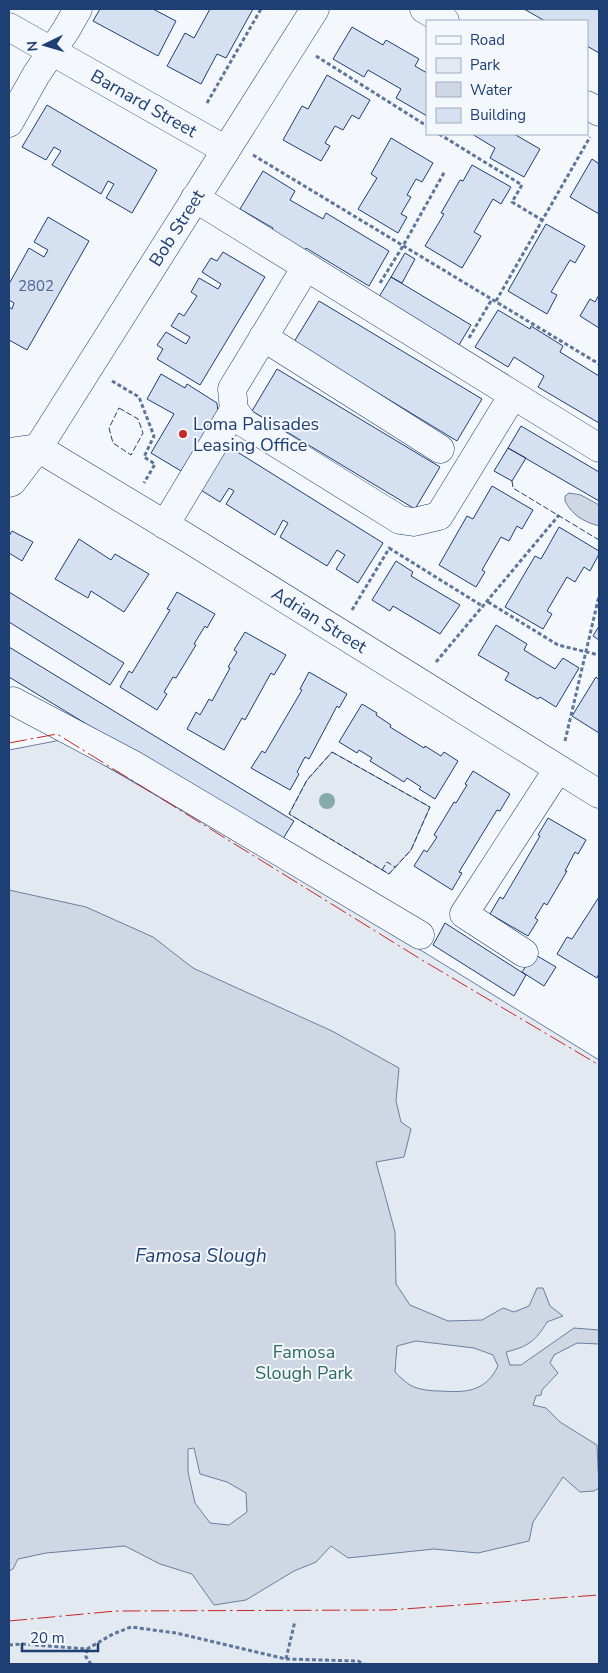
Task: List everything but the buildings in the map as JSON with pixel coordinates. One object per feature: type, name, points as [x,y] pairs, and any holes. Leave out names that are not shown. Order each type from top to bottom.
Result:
[{"type":"street","points":[[9,123],[78,9]]},
{"type":"street","name":"Bob Street","points":[[38,448],[195,198],[238,152],[315,9]]},
{"type":"street","points":[[424,9],[443,20]]},
{"type":"street","name":"Barnard Street","points":[[9,27],[238,152]]},
{"type":"street","points":[[588,107],[595,124]]},
{"type":"street","points":[[195,198],[599,448]]},
{"type":"street","points":[[306,267],[232,389],[234,410],[244,423],[404,520],[414,522],[439,516],[513,395]]},
{"type":"street","points":[[263,337],[440,449]]},
{"type":"street","points":[[166,525],[234,410]]},
{"type":"street","points":[[9,452],[38,448]]},
{"type":"street","points":[[9,484],[38,448]]},
{"type":"street","name":"Adrian Street","points":[[38,448],[166,525],[599,794]]},
{"type":"street","points":[[10,704],[132,764],[420,935]]},
{"type":"street","points":[[524,952],[464,914],[558,768]]},
{"type":"path","points":[[207,103],[261,9]]},
{"type":"path","points":[[311,53],[426,125]]},
{"type":"path","points":[[456,360],[542,220],[595,124]]},
{"type":"path","points":[[442,135],[522,185],[512,202],[542,220]]},
{"type":"path","points":[[238,152],[404,246],[599,364]]},
{"type":"path","points":[[367,305],[404,246],[445,171]]},
{"type":"path","points":[[112,381],[139,397],[154,436],[144,457],[155,464],[148,477]]},
{"type":"path","points":[[436,663],[559,515]]},
{"type":"path","points":[[352,611],[404,520]]},
{"type":"path","points":[[389,548],[484,607]]},
{"type":"path","points":[[565,741],[599,596]]},
{"type":"path","points":[[488,602],[558,646],[599,655]]},
{"type":"path","points":[[286,1659],[295,1621]]},
{"type":"path","points":[[9,1645],[22,1644],[87,1649],[113,1634],[131,1627],[176,1633],[286,1659],[358,1661],[364,1664]]},
{"type":"path","points":[[87,1649],[86,1658],[91,1664]]},
{"type":"green space","name":"Famosa Slough Park","points":[[61,740],[401,938],[599,1060],[599,1664],[9,1664],[9,750]]},
{"type":"green space","points":[[332,752],[430,807],[411,850],[389,874],[289,814],[307,780]]},
{"type":"water","points":[[569,493],[581,495],[599,505],[599,526],[583,520],[571,510],[565,501],[565,496]]},
{"type":"water","name":"Famosa Slough","points":[[9,890],[86,907],[153,937],[193,968],[332,1031],[399,1068],[396,1101],[401,1122],[411,1129],[404,1157],[376,1162],[395,1232],[396,1284],[410,1305],[448,1321],[482,1320],[503,1308],[514,1312],[529,1306],[537,1288],[543,1288],[550,1306],[563,1316],[547,1322],[535,1339],[520,1348],[506,1352],[510,1365],[521,1365],[574,1328],[599,1330],[599,1344],[577,1343],[554,1355],[550,1363],[558,1373],[542,1390],[541,1395],[536,1396],[533,1405],[546,1408],[560,1422],[597,1445],[599,1488],[594,1491],[580,1492],[563,1477],[533,1522],[529,1541],[478,1553],[434,1549],[348,1558],[331,1546],[316,1562],[294,1571],[246,1600],[214,1605],[192,1574],[160,1564],[125,1546],[46,1553],[18,1559],[13,1569],[9,1571]],"holes":[[[416,1341],[474,1348],[493,1355],[498,1366],[488,1381],[475,1389],[450,1392],[417,1388],[408,1384],[395,1372],[397,1346]],[[194,1448],[200,1474],[227,1482],[246,1493],[247,1512],[229,1525],[210,1523],[195,1503],[188,1472],[188,1449]]]},
{"type":"fence","points":[[119,408],[138,419],[143,433],[131,455],[113,443],[109,428],[119,408]]},
{"type":"fence","points":[[512,481],[513,488],[599,540]]},
{"type":"fence","points":[[332,752],[430,807],[411,850],[389,874],[289,814],[307,780],[332,752]]},
{"type":"fence","points":[[382,870],[387,862],[395,867]]},
{"type":"power","points":[[9,743],[57,734],[422,960],[599,1065]]},
{"type":"power","points":[[9,1621],[116,1611],[390,1610],[599,1595]]},
{"type":"place","name":"Loma Palisades Leasing Office","points":[[183,434]]}]
